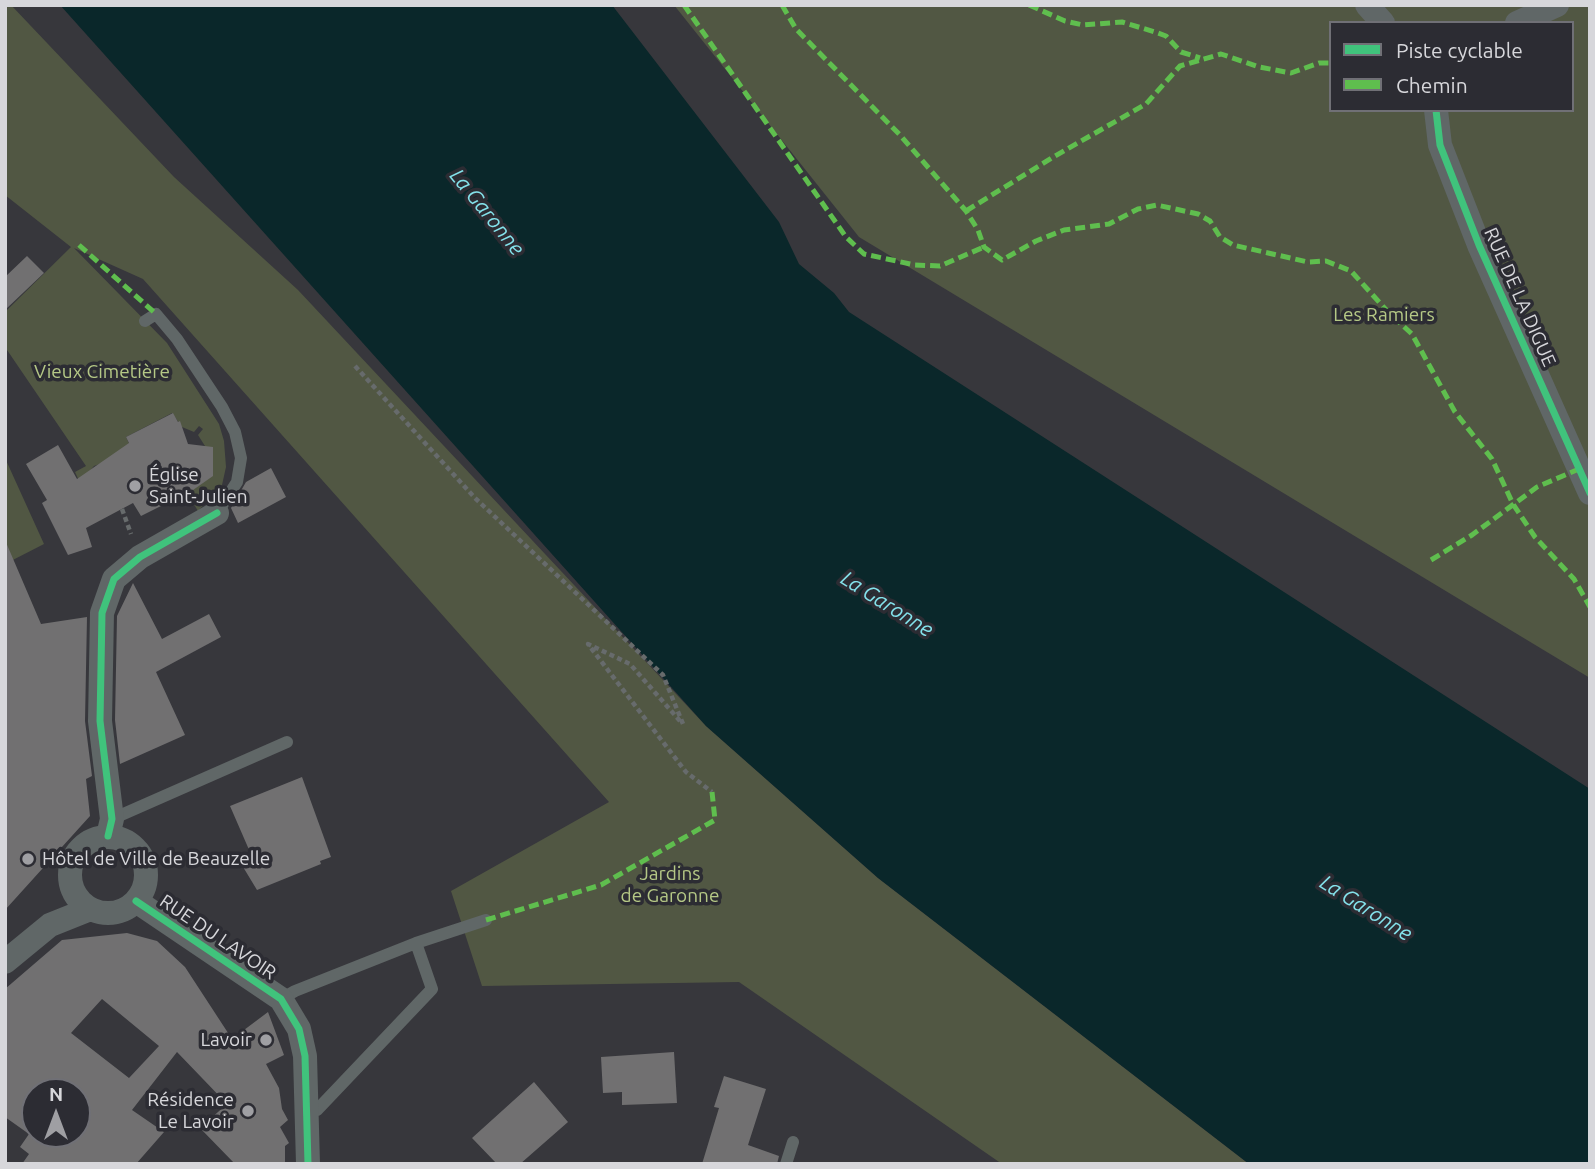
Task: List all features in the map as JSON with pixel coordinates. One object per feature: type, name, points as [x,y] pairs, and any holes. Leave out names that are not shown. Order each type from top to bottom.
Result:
[{"type":"street","points":[[1367,5],[1381,21]]},
{"type":"street","points":[[1521,21],[1557,5]]},
{"type":"street","name":"RUE DE LA DIGUE","points":[[1436,112],[1440,145],[1474,233],[1590,493]]},
{"type":"street","points":[[5,962],[50,925],[90,909],[115,912],[126,909],[136,901],[144,888],[146,874],[143,860],[135,848],[110,828],[100,720],[102,613],[114,579],[140,556],[217,513]]},
{"type":"street","points":[[90,909],[73,891],[69,878],[70,866],[75,854],[84,845],[110,828]]},
{"type":"street","name":"RUE DU LAVOIR","points":[[136,901],[281,999],[299,1029],[305,1056],[308,1164]]},
{"type":"lane","points":[[145,321],[156,314],[177,339],[222,407],[235,432],[241,458],[237,482],[217,513]]},
{"type":"lane","points":[[110,828],[287,742]]},
{"type":"lane","points":[[281,999],[416,943],[486,920]]},
{"type":"lane","points":[[306,1111],[317,1110],[432,989],[416,943]]},
{"type":"lane","points":[[786,1164],[793,1142]]},
{"type":"path","points":[[355,366],[475,498],[663,675],[683,724],[631,664],[587,644],[686,772],[712,792]]},
{"type":"green space","points":[[5,5],[11,5],[174,177],[298,290],[706,726],[878,878],[1249,1164],[1002,1164],[739,982],[482,986],[451,891],[609,802],[143,279],[74,248],[167,343],[219,424],[224,441],[226,467],[222,485],[198,511],[187,493],[202,483],[205,446],[198,435],[203,429],[199,426],[194,432],[182,427],[172,413],[126,437],[133,452],[94,466],[80,483],[75,472],[86,466],[5,347],[5,312],[71,247],[5,195]]},
{"type":"green space","name":"Les Ramiers","points":[[674,5],[1590,5],[1590,678],[859,237]]},
{"type":"green space","points":[[5,458],[44,544],[5,564]]},
{"type":"water","name":"La Garonne","points":[[60,5],[612,5],[779,222],[799,264],[834,293],[849,312],[1590,789],[1590,1164],[1249,1164],[878,878],[706,726]]},
{"type":"building","points":[[27,256],[44,273],[5,310],[5,277]]},
{"type":"building","name":"Église Saint-Julien","points":[[173,413],[178,422],[180,421],[188,444],[213,447],[213,476],[193,490],[141,516],[133,503],[86,528],[92,547],[68,555],[42,503],[47,500],[26,464],[58,445],[77,479],[129,443],[126,437]]},
{"type":"building","points":[[271,468],[286,497],[238,523],[231,508],[246,482]]},
{"type":"building","points":[[5,540],[41,624],[87,617],[85,721],[92,776],[86,779],[90,816],[5,910]]},
{"type":"building","points":[[133,583],[162,639],[209,614],[221,637],[156,672],[185,735],[120,764],[115,720],[117,616]]},
{"type":"building","points":[[302,777],[331,857],[320,861],[321,864],[257,890],[237,857],[250,852],[230,806]]},
{"type":"building","points":[[127,933],[157,941],[185,967],[232,1039],[268,1012],[284,1055],[266,1064],[279,1088],[282,1109],[288,1120],[280,1127],[289,1143],[285,1146],[285,1164],[235,1164],[200,1128],[227,1104],[177,1052],[132,1110],[164,1132],[136,1164],[22,1164],[29,1154],[21,1148],[91,1148],[91,1078],[21,1078],[21,1128],[5,1117],[5,989],[62,940]],"holes":[[[102,999],[159,1046],[129,1078],[71,1033]]]},
{"type":"building","points":[[674,1052],[677,1103],[622,1105],[622,1092],[603,1093],[601,1057]]},
{"type":"building","points":[[724,1076],[766,1089],[748,1145],[779,1156],[777,1164],[702,1164],[719,1108],[714,1107]]},
{"type":"building","points":[[534,1082],[568,1122],[520,1164],[497,1164],[472,1138]]},
{"type":"marked path","points":[[684,5],[846,237],[864,254],[915,265],[940,266],[984,247]]},
{"type":"marked path","points":[[782,5],[796,29],[900,135],[966,211],[978,230],[984,247],[1002,260],[1036,241],[1064,230],[1109,224],[1138,209],[1157,205],[1198,214],[1210,221],[1220,237],[1233,245],[1308,262],[1326,261],[1351,271],[1412,334],[1455,412],[1492,459],[1513,504],[1535,537],[1574,579],[1590,607]]},
{"type":"marked path","points":[[1029,5],[1065,21],[1083,25],[1122,22],[1155,32],[1166,36],[1181,52],[1200,58]]},
{"type":"marked path","points":[[966,211],[1146,104],[1180,66],[1221,54],[1259,67],[1291,73],[1319,63],[1329,63]]},
{"type":"marked path","points":[[79,245],[156,314]]},
{"type":"marked path","points":[[1431,560],[1472,535],[1537,487],[1579,469]]},
{"type":"marked path","points":[[486,920],[601,885],[715,820],[712,792]]},
{"type":"cycle path","points":[[1436,112],[1440,145],[1479,245],[1590,493]]},
{"type":"cycle path","points":[[108,836],[112,819],[100,721],[102,613],[114,579],[140,557],[217,513]]},
{"type":"cycle path","points":[[136,901],[281,999],[299,1029],[305,1056],[308,1164]]},
{"type":"place","name":"Église Saint-Julien","points":[[135,486]]},
{"type":"place","name":"Hôtel de Ville de Beauzelle","points":[[28,859]]},
{"type":"place","name":"Lavoir","points":[[266,1040]]},
{"type":"place","name":"Résidence Le Lavoir","points":[[248,1111]]},
{"type":"park label","name":"Vieux Cimetière","points":[[102,372]]},
{"type":"park label","name":"Jardins de Garonne","points":[[670,885]]}]
